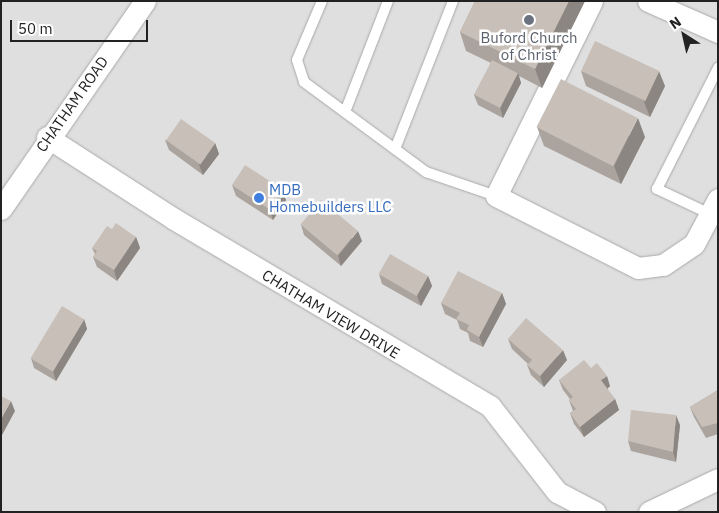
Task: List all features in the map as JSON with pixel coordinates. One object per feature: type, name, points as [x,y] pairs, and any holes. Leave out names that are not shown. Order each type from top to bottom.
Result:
[{"type":"street","name":"CHATHAM ROAD","points":[[1,209],[47,137],[145,1]]},
{"type":"street","points":[[592,1],[496,196],[638,268],[663,265],[694,244],[714,206]]},
{"type":"street","points":[[648,1],[718,32]]},
{"type":"street","name":"CHATHAM VIEW DRIVE","points":[[47,137],[174,220],[490,406],[557,492],[584,509]]},
{"type":"street","points":[[648,512],[718,479]]},
{"type":"lane","points":[[322,1],[297,67],[304,82],[432,174],[496,196]]},
{"type":"lane","points":[[345,112],[388,1]]},
{"type":"lane","points":[[395,149],[453,1]]},
{"type":"lane","points":[[714,206],[657,189],[718,68]]},
{"type":"shaded area","points":[[1,1],[718,1],[718,512],[1,512]]},
{"type":"building","points":[[475,1],[569,1],[535,69],[460,32]]},
{"type":"building","points":[[595,41],[659,71],[645,101],[581,71]]},
{"type":"building","points":[[492,60],[518,73],[500,108],[474,95]]},
{"type":"building","points":[[561,79],[638,118],[613,166],[536,127]]},
{"type":"building","points":[[181,119],[215,143],[200,164],[166,140]]},
{"type":"building","points":[[245,165],[282,189],[269,209],[232,185]]},
{"type":"building","points":[[321,200],[358,231],[337,255],[300,225]]},
{"type":"building","points":[[116,223],[136,237],[114,270],[93,257],[97,251],[92,248],[107,226],[112,229]]},
{"type":"building","points":[[390,254],[428,276],[417,296],[378,274]]},
{"type":"building","points":[[458,271],[502,293],[479,337],[467,330],[469,325],[456,319],[460,313],[441,303]]},
{"type":"building","points":[[62,306],[84,319],[53,372],[31,358]]},
{"type":"building","points":[[526,318],[563,350],[540,376],[527,365],[532,360],[508,339]]},
{"type":"building","points":[[584,360],[591,368],[597,363],[607,376],[601,380],[615,399],[580,427],[570,413],[576,409],[569,400],[573,397],[559,380]]},
{"type":"building","points":[[718,390],[718,423],[702,427],[690,407]]},
{"type":"building","points":[[1,396],[11,401],[1,419]]},
{"type":"building","points":[[631,410],[676,415],[673,452],[628,441]]},
{"type":"place","name":"Buford Church of Christ","points":[[529,20]]},
{"type":"place","name":"MDB Homebuilders LLC","points":[[259,198]]}]
